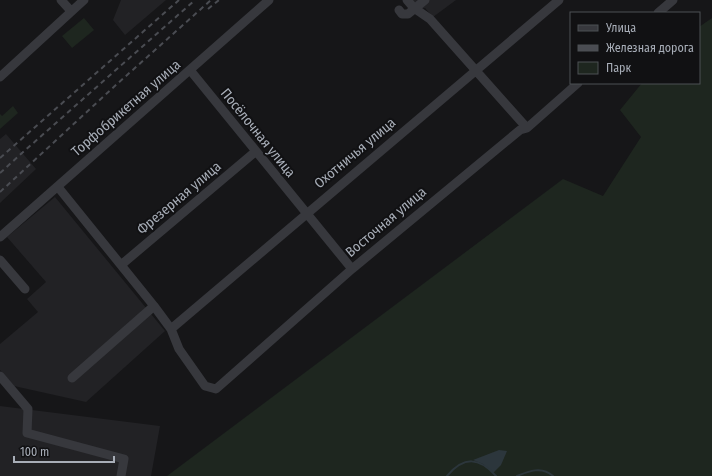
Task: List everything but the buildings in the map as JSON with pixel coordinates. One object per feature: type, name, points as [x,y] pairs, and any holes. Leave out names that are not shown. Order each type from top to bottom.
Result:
[{"type":"street","points":[[61,0],[71,11]]},
{"type":"street","points":[[0,77],[84,0]]},
{"type":"street","name":"Торфобрикетная улица","points":[[0,237],[269,0]]},
{"type":"street","points":[[407,0],[414,8],[430,19],[526,128]]},
{"type":"street","points":[[399,10],[402,14],[408,14],[425,0]]},
{"type":"street","name":"Охотничья улица","points":[[171,329],[559,0]]},
{"type":"street","points":[[659,12],[673,0]]},
{"type":"street","name":"Посёлочная улица","points":[[190,70],[255,152],[352,269]]},
{"type":"street","name":"Восточная улица","points":[[171,329],[179,349],[205,386],[216,389],[352,269],[520,130],[526,128],[577,84]]},
{"type":"street","name":"Фрезерная улица","points":[[120,265],[255,152]]},
{"type":"street","points":[[58,187],[171,329]]},
{"type":"street","points":[[0,260],[25,289]]},
{"type":"street","points":[[72,378],[154,306]]},
{"type":"street","points":[[0,376],[28,409],[27,433],[124,459],[121,476]]},
{"type":"shaded area","points":[[121,0],[166,0],[125,35],[113,20]]},
{"type":"shaded area","points":[[411,0],[456,0],[433,17],[425,8],[421,9]]},
{"type":"shaded area","points":[[6,134],[36,169],[0,203],[0,139]]},
{"type":"shaded area","points":[[55,197],[165,331],[86,402],[14,386],[0,370],[0,344],[38,312],[27,299],[46,282],[7,237]]},
{"type":"shaded area","points":[[0,406],[160,426],[151,476],[0,476]]},
{"type":"shaded area","points":[[499,450],[507,451],[501,465],[493,473],[483,464],[473,460]]},
{"type":"green space","points":[[84,18],[94,30],[72,48],[62,36]]},
{"type":"green space","points":[[712,18],[712,476],[167,476],[563,179],[603,196],[641,137],[620,110],[641,84],[700,84],[700,26]]},
{"type":"green space","points":[[13,106],[18,113],[0,129],[0,114],[2,116]]},
{"type":"waterway","points":[[447,476],[459,465],[472,461],[484,465],[496,476]]},
{"type":"waterway","points":[[517,476],[535,470],[544,471],[553,476]]},
{"type":"railway","points":[[0,158],[179,0]]},
{"type":"railway","points":[[0,173],[195,0]]},
{"type":"railway","points":[[0,192],[211,0]]},
{"type":"railway","points":[[208,9],[219,0]]}]
